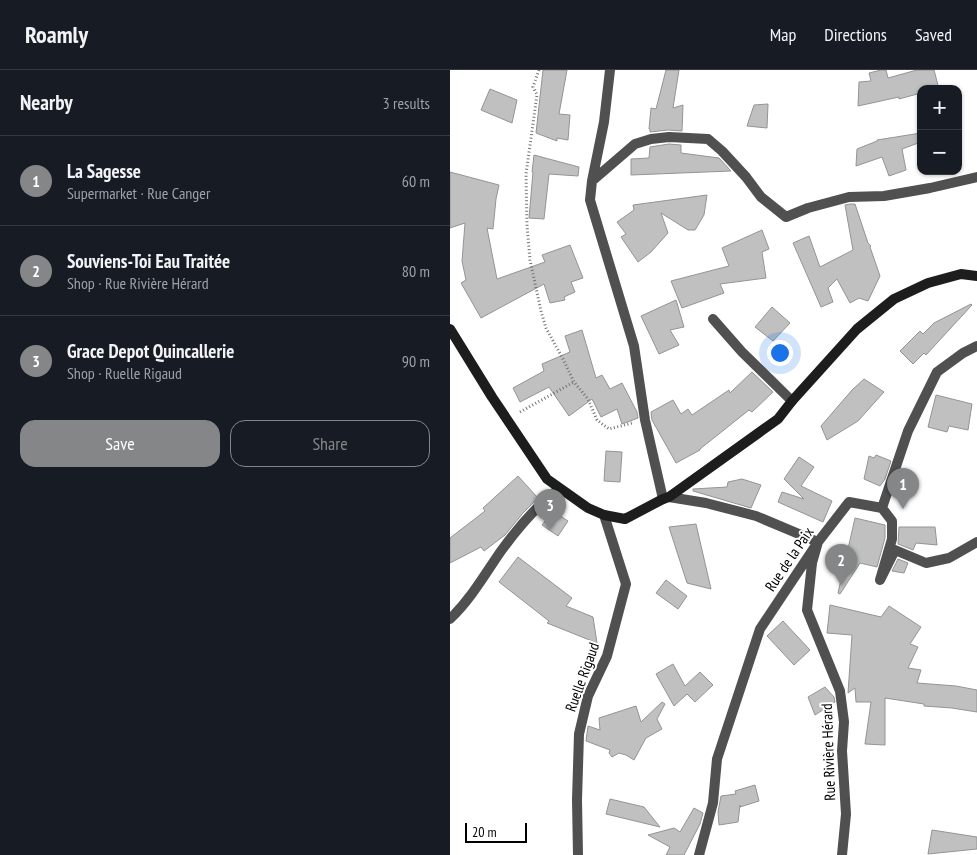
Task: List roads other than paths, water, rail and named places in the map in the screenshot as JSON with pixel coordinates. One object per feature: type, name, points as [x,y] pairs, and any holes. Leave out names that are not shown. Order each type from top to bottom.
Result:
[{"type":"street","points":[[610,70],[604,122],[590,200],[634,346],[645,420],[666,498]]},
{"type":"street","points":[[592,181],[635,144],[669,136],[708,139],[722,150],[761,197],[786,218],[808,208],[849,197],[884,196],[977,177]]},
{"type":"street","points":[[450,329],[547,480],[588,508],[604,515],[624,519],[666,498],[778,418],[857,329],[894,299],[928,283],[961,274],[977,276]]},
{"type":"street","points":[[713,319],[742,352],[792,401]]},
{"type":"street","points":[[977,346],[963,353],[937,372],[908,431],[882,508],[892,521],[892,539],[880,580],[895,550],[926,563],[949,558],[977,542]]},
{"type":"street","points":[[450,619],[482,581],[520,527],[545,499],[559,489]]},
{"type":"street","points":[[666,498],[706,503],[756,516],[818,542]]},
{"type":"street","name":"Rue de la Paix","points":[[699,855],[713,803],[717,758],[760,629],[818,542],[849,502],[882,508]]},
{"type":"street","name":"Ruelle Rigaud","points":[[578,855],[579,734],[588,696],[607,656],[626,584],[604,515]]},
{"type":"street","name":"Rue Rivière Hérard","points":[[818,542],[812,563],[807,610],[840,691],[844,722],[842,751],[846,814],[842,855]]},
{"type":"place","name":"La Sagesse","points":[[903,509]]},
{"type":"place","name":"Grace Depot Quincallerie","points":[[550,530]]},
{"type":"place","name":"Souviens-Toi Eau Traitée","points":[[841,585]]}]
